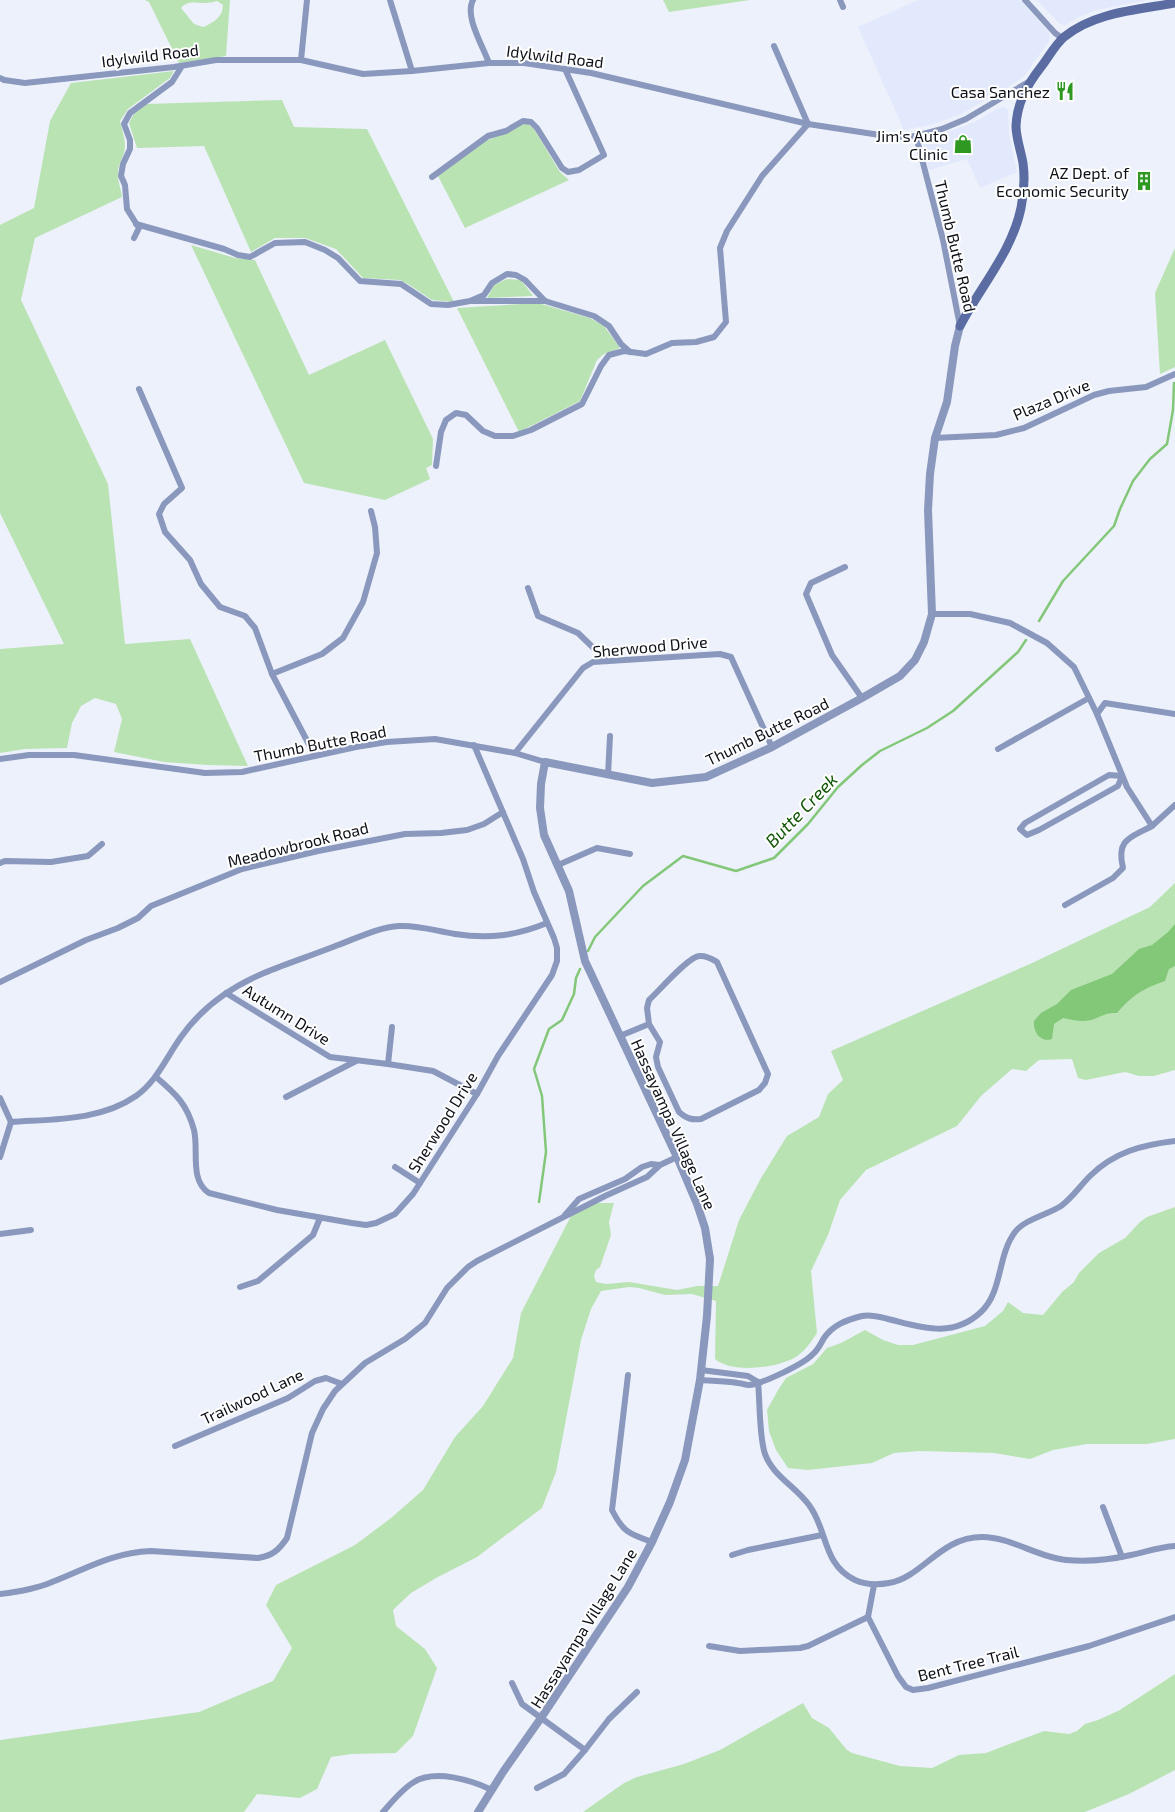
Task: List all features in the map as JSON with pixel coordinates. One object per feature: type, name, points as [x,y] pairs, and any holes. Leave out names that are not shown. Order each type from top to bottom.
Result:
[{"type":"main road","points":[[960,326],[972,303],[996,266],[1010,238],[1020,210],[1024,180],[1016,127],[1018,105],[1030,81],[1062,38],[1083,24],[1102,17],[1175,3]]},
{"type":"street","points":[[301,60],[306,0]]},
{"type":"street","points":[[390,0],[412,71]]},
{"type":"street","points":[[473,0],[469,10],[489,62]]},
{"type":"street","points":[[1025,0],[1055,33],[1062,38]]},
{"type":"street","points":[[436,466],[441,432],[446,420],[456,413],[466,415],[484,431],[495,436],[513,436],[531,430],[582,404],[600,366],[609,355],[624,351],[646,354],[672,343],[696,342],[714,337],[726,322],[720,248],[727,230],[762,176],[808,124],[774,46]]},
{"type":"street","name":"Idylwild Road","points":[[0,78],[25,83],[182,66],[216,60],[301,60],[363,74],[412,71],[489,62],[524,63],[591,73],[808,124],[893,137],[916,136],[942,129],[966,119],[1030,81]]},
{"type":"street","points":[[134,238],[139,228],[127,209],[125,185],[121,176],[123,164],[130,149],[130,140],[124,124],[130,113],[172,82],[182,66]]},
{"type":"street","points":[[432,177],[488,136],[506,130],[523,121],[531,122],[537,128],[562,168],[568,172],[579,170],[604,155],[566,69]]},
{"type":"street","name":"Thumb Butte Road","points":[[0,759],[29,755],[74,755],[205,773],[242,772],[356,747],[435,739],[515,753],[545,762],[608,776],[652,783],[706,777],[772,747],[900,676],[915,660],[924,642],[932,614],[928,510],[930,474],[936,438],[947,402],[955,346],[960,326],[943,240],[916,136]]},
{"type":"street","points":[[136,224],[250,257],[275,243],[305,242],[325,250],[338,258],[360,281],[400,284],[431,304],[545,301],[594,316],[609,326],[630,352]]},
{"type":"street","points":[[470,302],[484,295],[492,283],[507,274],[516,275],[525,280],[545,301]]},
{"type":"street","name":"Plaza Drive","points":[[936,438],[996,435],[1024,428],[1094,395],[1108,391],[1146,387],[1175,374]]},
{"type":"street","points":[[139,388],[182,488],[164,504],[159,514],[165,532],[190,560],[201,584],[220,607],[245,616],[255,628],[272,674],[315,756]]},
{"type":"street","points":[[272,674],[322,654],[343,638],[363,602],[377,553],[375,527],[371,510]]},
{"type":"street","points":[[845,567],[811,583],[806,594],[832,655],[862,698]]},
{"type":"street","points":[[528,588],[538,616],[578,633],[607,661]]},
{"type":"street","points":[[932,614],[970,614],[1010,623],[1047,643],[1074,667],[1097,714],[1122,776],[1152,826]]},
{"type":"street","name":"Sherwood Drive","points":[[515,753],[583,668],[593,662],[720,654],[731,657],[772,747]]},
{"type":"street","points":[[998,750],[1088,698]]},
{"type":"street","points":[[1097,714],[1105,704],[1175,714]]},
{"type":"street","points":[[608,776],[610,736]]},
{"type":"street","name":"Sherwood Drive","points":[[156,1078],[177,1096],[186,1109],[195,1132],[197,1177],[203,1190],[277,1210],[359,1224],[376,1223],[395,1214],[406,1203],[477,1094],[498,1056],[552,976],[557,961],[557,948],[534,892],[524,859],[474,745]]},
{"type":"street","name":"Hassayampa Village Lane","points":[[478,1812],[628,1587],[652,1542],[670,1502],[684,1460],[700,1380],[708,1301],[710,1258],[705,1228],[697,1204],[677,1157],[585,961],[569,891],[544,835],[540,808],[541,784],[545,762]]},
{"type":"street","points":[[1109,775],[1122,776],[1118,786],[1040,830],[1027,835],[1020,829],[1025,823],[1109,775]]},
{"type":"street","points":[[1065,905],[1113,878],[1123,868],[1120,854],[1125,841],[1152,826],[1175,806]]},
{"type":"street","name":"Meadowbrook Road","points":[[0,982],[86,940],[138,918],[151,906],[242,869],[318,851],[405,834],[467,830],[484,824],[503,812]]},
{"type":"street","points":[[0,863],[5,861],[51,862],[88,856],[102,844]]},
{"type":"street","points":[[558,865],[596,848],[630,854]]},
{"type":"street","points":[[12,1122],[66,1118],[99,1113],[117,1107],[136,1097],[156,1078],[182,1036],[216,1000],[235,986],[370,933],[398,926],[484,937],[508,936],[532,929],[547,922]]},
{"type":"street","points":[[699,956],[710,957],[717,962],[768,1074],[765,1083],[759,1090],[701,1118],[693,1120],[685,1118],[679,1112],[658,1067],[656,1057],[660,1042],[649,1024],[647,1008],[649,1000],[690,959],[699,956]]},
{"type":"street","name":"Autumn Drive","points":[[226,993],[330,1057],[433,1072],[477,1094]]},
{"type":"street","points":[[620,1036],[649,1024]]},
{"type":"street","points":[[388,1064],[392,1027]]},
{"type":"street","points":[[286,1098],[356,1061]]},
{"type":"street","points":[[0,1098],[12,1122],[0,1157]]},
{"type":"street","points":[[700,1380],[748,1385],[792,1369],[814,1353],[828,1332],[836,1325],[864,1316],[875,1316],[934,1329],[953,1327],[966,1322],[981,1312],[991,1300],[1009,1244],[1016,1231],[1062,1205],[1101,1165],[1118,1155],[1136,1148],[1175,1141]]},
{"type":"street","points":[[0,1594],[17,1592],[51,1583],[92,1564],[118,1555],[136,1552],[151,1551],[258,1558],[269,1556],[280,1549],[287,1538],[312,1433],[323,1409],[342,1384],[365,1363],[405,1339],[425,1323],[447,1288],[468,1267],[562,1218],[647,1177],[660,1165],[677,1157]]},
{"type":"street","points":[[562,1218],[579,1199],[625,1179],[642,1167],[651,1164],[660,1165]]},
{"type":"street","points":[[395,1167],[420,1183]]},
{"type":"street","points":[[612,1184],[616,1191]]},
{"type":"street","points":[[240,1287],[258,1281],[313,1235],[320,1218]]},
{"type":"street","points":[[0,1234],[31,1230]]},
{"type":"street","points":[[701,1370],[740,1374],[752,1377],[758,1382],[764,1452],[771,1467],[810,1506],[827,1550],[837,1567],[854,1579],[874,1585],[900,1580],[949,1546],[965,1539],[974,1538],[995,1539],[1035,1553],[1064,1560],[1101,1560],[1175,1546]]},
{"type":"street","points":[[739,1383],[740,1374]]},
{"type":"street","points":[[628,1375],[612,1510],[620,1526],[634,1536],[652,1542]]},
{"type":"street","name":"Trailwood Lane","points":[[175,1446],[288,1398],[315,1381],[326,1378],[342,1384]]},
{"type":"street","points":[[1104,1507],[1122,1557]]},
{"type":"street","points":[[732,1555],[822,1535]]},
{"type":"street","points":[[709,1646],[740,1651],[808,1646],[868,1617],[874,1585]]},
{"type":"street","name":"Bent Tree Trail","points":[[868,1617],[898,1676],[906,1687],[914,1690],[1089,1646],[1175,1617]]},
{"type":"street","points":[[512,1683],[522,1704],[585,1750]]},
{"type":"street","points":[[537,1788],[564,1774],[610,1719],[637,1692]]},
{"type":"street","points":[[383,1812],[414,1782],[429,1777],[456,1778],[475,1782],[492,1790]]},
{"type":"shaded area","points":[[145,0],[230,0],[226,56],[179,63],[149,2]],"holes":[[[217,1],[223,5],[223,9],[217,19],[203,27],[194,24],[181,8],[192,2],[206,3]]]},
{"type":"shaded area","points":[[663,0],[750,0],[669,12]]},
{"type":"shaded area","points":[[918,0],[1020,0],[1049,32],[1049,41],[1026,74],[1018,81],[963,113],[934,124],[904,130],[858,27]]},
{"type":"shaded area","points":[[1037,0],[1148,0],[1096,10],[1065,25],[1060,24]]},
{"type":"shaded area","points":[[174,71],[170,78],[128,109],[120,121],[125,145],[118,176],[122,197],[35,238],[21,300],[108,484],[125,644],[190,639],[248,766],[164,762],[114,752],[122,719],[116,704],[95,698],[81,706],[72,723],[67,748],[25,749],[0,753],[0,649],[64,644],[0,513],[0,225],[34,208],[50,121],[71,83]]},
{"type":"shaded area","points":[[282,100],[294,127],[367,129],[454,302],[432,300],[400,280],[363,278],[336,249],[305,238],[275,238],[251,252],[204,146],[137,148],[129,123],[133,115],[146,104]]},
{"type":"shaded area","points":[[1005,107],[1008,110],[1009,134],[1017,172],[980,188],[967,159],[929,170],[923,145],[924,142],[975,122],[999,108]]},
{"type":"shaded area","points":[[522,124],[528,124],[534,129],[560,172],[569,180],[465,228],[438,176],[487,140],[504,134]]},
{"type":"shaded area","points":[[191,245],[235,258],[255,260],[309,375],[385,340],[433,439],[432,465],[426,468],[430,479],[385,500],[304,483]]},
{"type":"shaded area","points":[[1175,248],[1175,367],[1160,374],[1155,293]]},
{"type":"shaded area","points":[[507,279],[521,280],[533,296],[487,298],[494,285]]},
{"type":"shaded area","points":[[538,303],[590,318],[604,326],[620,348],[604,354],[597,360],[580,401],[519,432],[457,308]]},
{"type":"shaded area","points":[[1175,883],[1175,1070],[1154,1076],[1139,1076],[1125,1072],[1086,1080],[1078,1078],[1072,1059],[1039,1060],[1026,1071],[1012,1069],[981,1096],[957,1126],[866,1170],[840,1200],[828,1235],[811,1271],[817,1333],[805,1349],[796,1357],[778,1364],[755,1368],[733,1367],[723,1364],[715,1359],[716,1301],[692,1294],[665,1295],[629,1287],[601,1291],[591,1309],[581,1340],[556,1472],[542,1508],[477,1557],[411,1593],[393,1610],[396,1626],[425,1649],[437,1668],[413,1736],[396,1753],[352,1754],[331,1757],[317,1789],[300,1798],[257,1794],[244,1812],[0,1812],[0,1740],[199,1712],[273,1681],[292,1648],[266,1605],[276,1585],[355,1545],[391,1518],[423,1490],[455,1437],[483,1406],[513,1358],[521,1313],[571,1216],[596,1203],[614,1203],[609,1222],[611,1235],[600,1267],[596,1270],[594,1276],[596,1282],[606,1284],[629,1282],[677,1290],[697,1286],[718,1286],[739,1220],[761,1178],[787,1136],[819,1117],[828,1094],[843,1080],[831,1051],[1030,964],[1150,907]]},
{"type":"shaded area","points":[[1175,924],[1175,966],[1169,969],[1165,981],[1138,993],[1117,1013],[1107,1014],[1086,1021],[1063,1018],[1054,1024],[1052,1039],[1048,1040],[1038,1036],[1034,1021],[1041,1013],[1057,1004],[1071,990],[1112,974],[1139,949],[1152,945]]},
{"type":"shaded area","points":[[1175,1207],[1175,1439],[1147,1444],[1087,1444],[1053,1450],[1030,1459],[994,1453],[919,1451],[894,1453],[872,1463],[808,1470],[788,1468],[776,1450],[769,1431],[767,1410],[786,1378],[813,1364],[827,1348],[865,1330],[883,1340],[898,1345],[913,1345],[985,1326],[1003,1311],[1008,1302],[1023,1313],[1043,1315],[1099,1253],[1125,1238],[1147,1217]]},
{"type":"shaded area","points":[[1175,1674],[1175,1770],[1129,1794],[1085,1812],[583,1812],[624,1783],[637,1777],[684,1764],[720,1750],[803,1703],[812,1718],[829,1728],[847,1750],[852,1753],[900,1766],[932,1768],[959,1755],[986,1753],[1044,1731],[1069,1734],[1077,1731],[1085,1724],[1120,1710]]},
{"type":"waterway","name":"Butte Creek","points":[[1039,621],[1063,581],[1114,526],[1133,481],[1150,459],[1167,444],[1173,410],[1174,383]]},
{"type":"waterway","name":"Butte Creek","points":[[588,951],[595,937],[643,886],[683,856],[736,871],[774,858],[808,824],[838,787],[862,765],[880,751],[927,728],[953,711],[1018,652],[1026,640]]},
{"type":"waterway","name":"Butte Creek","points":[[539,1202],[546,1152],[542,1096],[534,1069],[549,1029],[562,1020],[574,994],[576,978],[580,969]]},
{"type":"place","name":"Casa Sanchez","points":[[1065,91]]},
{"type":"place","name":"Jim's Auto Clinic","points":[[963,144]]},
{"type":"place","name":"AZ Dept. of Economic Security","points":[[1144,181]]}]
